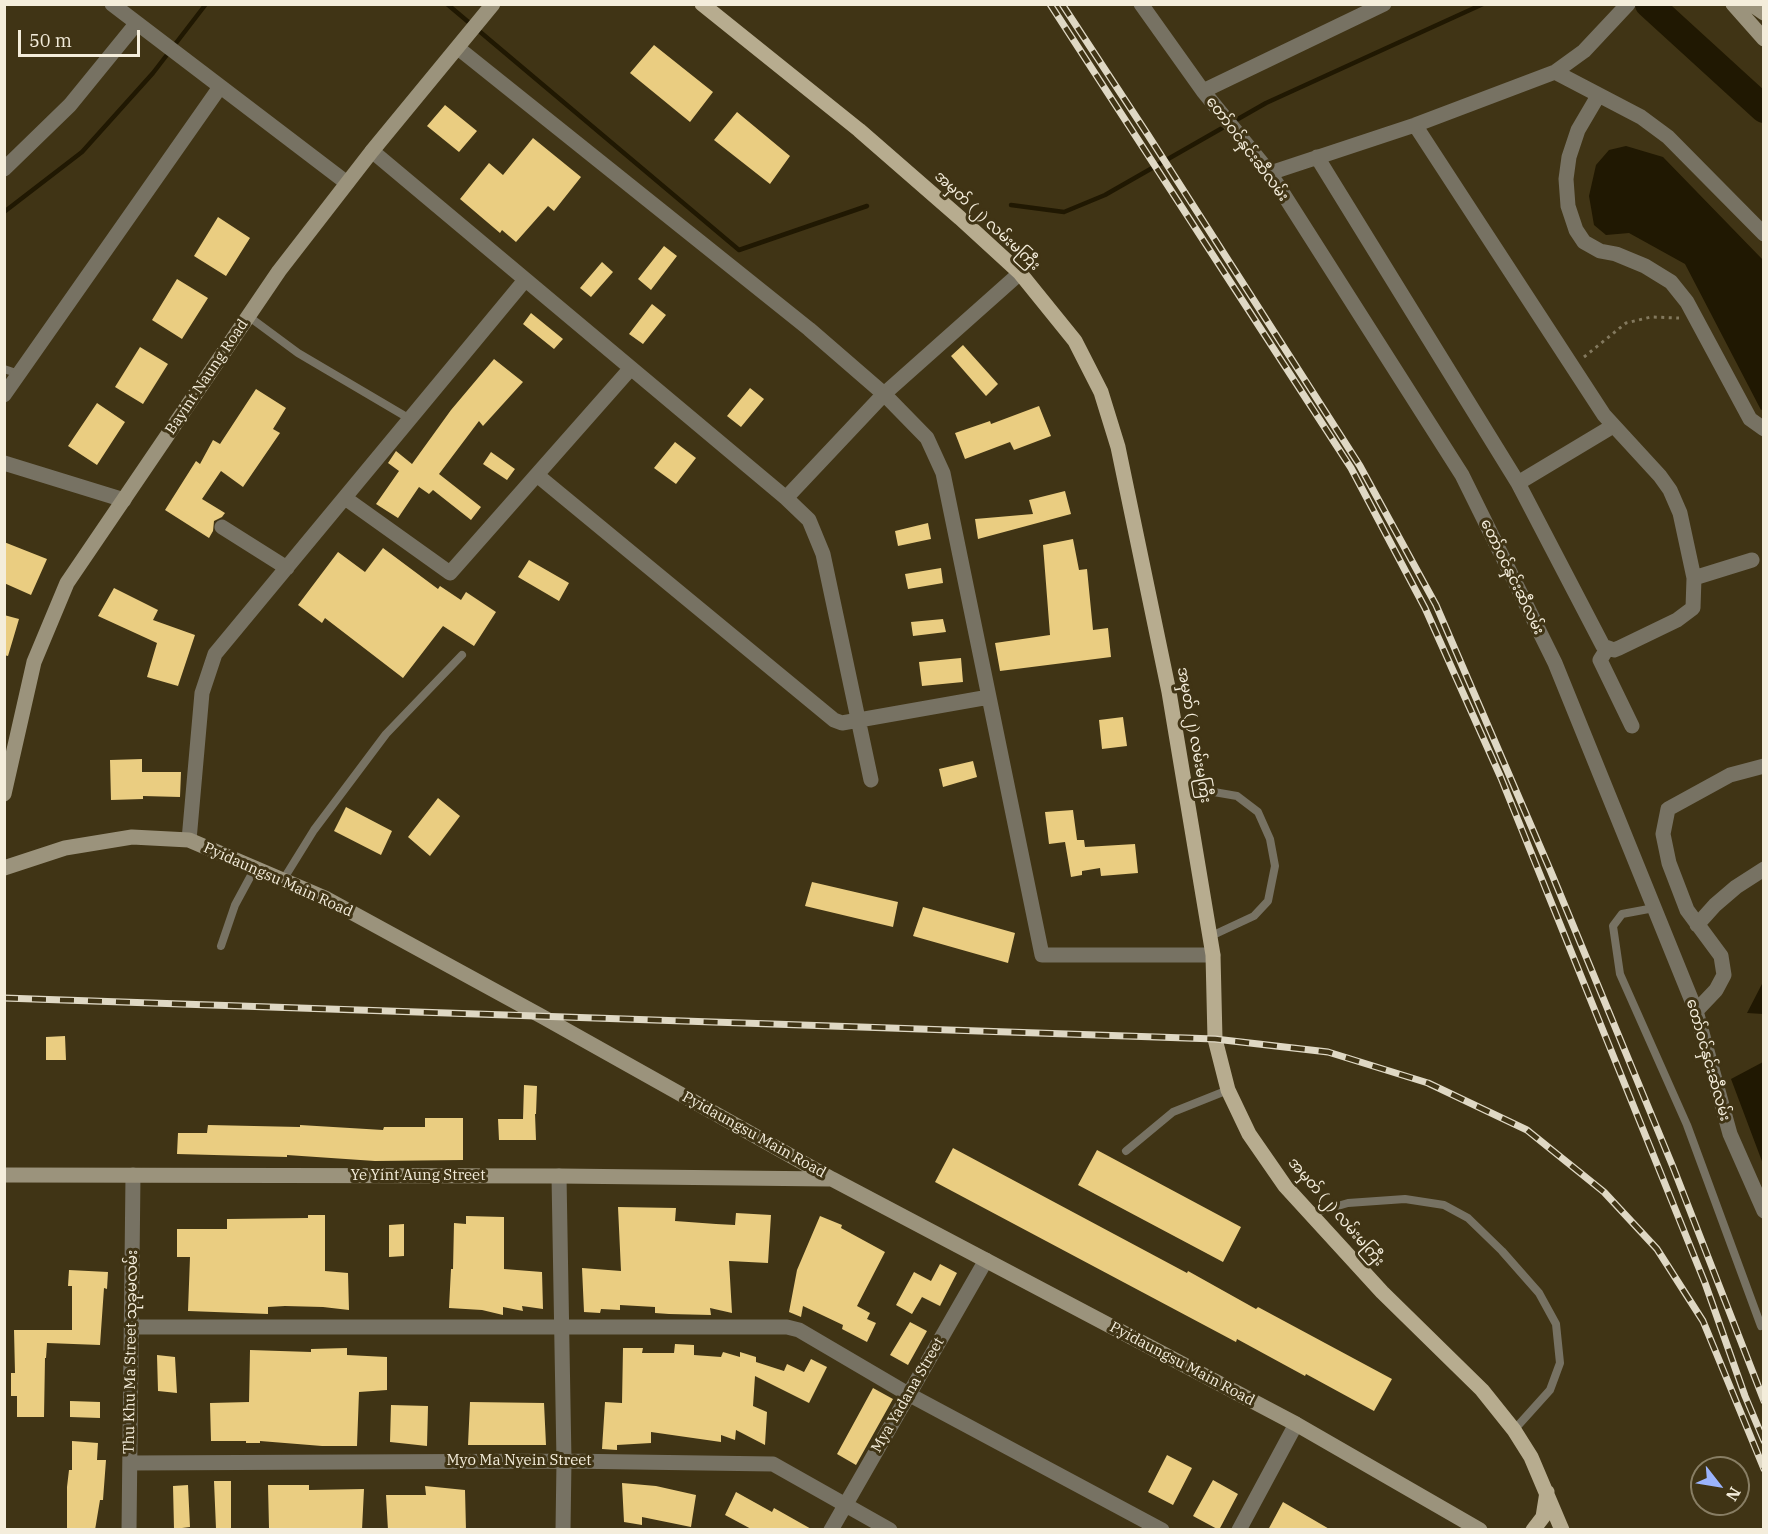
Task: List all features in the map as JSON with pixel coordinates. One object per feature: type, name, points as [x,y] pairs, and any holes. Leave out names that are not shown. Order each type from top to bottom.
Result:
[{"type":"main road","name":"Bayint Naung Road","points":[[4,794],[34,662],[66,583],[279,271],[372,151],[493,4]]},
{"type":"main road","name":"အမှတ် (၂) လမ်းမကြီး","points":[[702,4],[859,130],[960,218],[1020,273],[1075,341],[1104,403],[1118,447],[1169,692],[1208,937],[1213,955],[1215,1039],[1228,1090],[1249,1134],[1285,1186],[1382,1292],[1482,1390],[1514,1430],[1531,1457],[1563,1530]]},
{"type":"main road","points":[[1733,4],[1764,39]]},
{"type":"main road","points":[[1751,4],[1764,13]]},
{"type":"main road","name":"Pyidaungsu Main Road","points":[[4,868],[65,848],[132,837],[189,840],[283,880],[348,910],[832,1179],[1296,1424],[1480,1530]]},
{"type":"main road","name":"Ye Yint Aung Street","points":[[4,1175],[832,1179]]},
{"type":"main road","points":[[1533,1530],[1543,1517],[1547,1491]]},
{"type":"street","points":[[112,4],[347,183]]},
{"type":"street","name":"တော်ဝင်နှင်းဆီလမ်း","points":[[1141,4],[1203,91],[1270,173],[1462,475],[1555,663],[1696,1011],[1730,1134],[1764,1211]]},
{"type":"street","points":[[1203,91],[1384,4]]},
{"type":"street","points":[[1270,173],[1415,125],[1556,72],[1584,51],[1623,10]]},
{"type":"street","points":[[4,169],[70,105],[136,24]]},
{"type":"street","points":[[458,48],[809,329],[884,394],[927,438],[943,473],[1042,955],[1213,955]]},
{"type":"street","points":[[1556,72],[1641,117],[1668,137],[1764,234]]},
{"type":"street","points":[[4,395],[220,87]]},
{"type":"street","points":[[1598,96],[1578,130],[1569,157],[1566,179],[1568,206],[1576,230],[1584,242],[1592,247],[1645,266],[1671,282],[1687,302],[1750,419],[1764,429]]},
{"type":"street","points":[[1317,157],[1518,483],[1603,646],[1614,650],[1677,620],[1693,608],[1694,578],[1680,513],[1670,490],[1660,476],[1613,426],[1572,366],[1415,125]]},
{"type":"street","points":[[372,151],[786,498],[809,520],[823,554],[871,780]]},
{"type":"street","points":[[786,498],[884,394],[1020,273]]},
{"type":"street","points":[[189,840],[202,693],[215,654],[525,280]]},
{"type":"street","points":[[345,498],[450,573],[631,368]]},
{"type":"street","points":[[1518,483],[1613,426]]},
{"type":"street","points":[[4,463],[124,500]]},
{"type":"street","points":[[537,476],[834,720],[842,723],[989,697]]},
{"type":"street","points":[[222,527],[286,568]]},
{"type":"street","points":[[1694,578],[1752,560]]},
{"type":"street","points":[[1607,649],[1600,660],[1632,726]]},
{"type":"street","points":[[1696,1011],[1716,990],[1724,975],[1720,956],[1687,910],[1669,863],[1663,834],[1668,809],[1730,775],[1764,766]]},
{"type":"street","points":[[1697,925],[1729,893],[1764,868]]},
{"type":"street","name":"Thu Khu Ma Street သုခုမလမ်း","points":[[129,1530],[133,1175]]},
{"type":"street","points":[[559,1176],[563,1530]]},
{"type":"street","name":"Mya Yadana Street","points":[[831,1530],[986,1260]]},
{"type":"street","points":[[131,1327],[787,1327],[799,1330],[908,1394],[1162,1530]]},
{"type":"street","points":[[1239,1530],[1296,1424]]},
{"type":"street","name":"Myo Ma Nyein Street","points":[[130,1463],[564,1461],[772,1464],[890,1530]]},
{"type":"lane","points":[[248,316],[298,353],[410,419]]},
{"type":"lane","points":[[4,369],[20,374]]},
{"type":"lane","points":[[283,880],[314,830],[386,734],[462,655]]},
{"type":"lane","points":[[1185,787],[1237,796],[1258,812],[1270,839],[1275,867],[1268,901],[1254,916],[1208,937]]},
{"type":"lane","points":[[221,946],[236,905],[255,868]]},
{"type":"lane","points":[[1654,908],[1622,914],[1613,926],[1620,974],[1687,1125],[1761,1326]]},
{"type":"lane","points":[[1126,1151],[1173,1112],[1228,1090]]},
{"type":"lane","points":[[1310,1214],[1348,1203],[1405,1199],[1444,1205],[1468,1218],[1502,1251],[1539,1293],[1556,1324],[1560,1363],[1550,1390],[1514,1430]]},
{"type":"path","points":[[1572,366],[1626,323],[1651,317],[1696,318]]},
{"type":"shaded area","points":[[1626,146],[1663,157],[1763,260],[1763,409],[1761,410],[1685,264],[1629,233],[1606,235],[1594,225],[1589,196],[1596,165],[1609,150]]},
{"type":"shaded area","points":[[1763,982],[1763,1014],[1747,1013]]},
{"type":"shaded area","points":[[1763,1062],[1764,1164],[1731,1079]]},
{"type":"building","points":[[654,45],[713,92],[690,122],[630,73]]},
{"type":"building","points":[[445,105],[477,131],[459,152],[427,126]]},
{"type":"building","points":[[737,112],[790,156],[770,184],[714,140]]},
{"type":"building","points":[[533,138],[581,177],[554,211],[548,206],[516,242],[502,230],[500,233],[460,199],[489,163],[503,175]]},
{"type":"building","points":[[218,217],[250,238],[226,276],[194,256]]},
{"type":"building","points":[[664,246],[677,256],[651,290],[638,279]]},
{"type":"building","points":[[602,262],[613,272],[591,297],[580,288]]},
{"type":"building","points":[[177,279],[208,298],[182,339],[152,320]]},
{"type":"building","points":[[652,304],[666,315],[643,344],[629,334]]},
{"type":"building","points":[[531,313],[563,339],[554,349],[523,324]]},
{"type":"building","points":[[963,345],[998,384],[986,396],[951,356]]},
{"type":"building","points":[[140,347],[168,364],[143,404],[115,387]]},
{"type":"building","points":[[494,359],[523,382],[483,426],[479,421],[439,474],[481,507],[471,520],[433,490],[429,494],[419,487],[398,518],[376,504],[399,471],[388,463],[396,451],[412,464],[451,410]]},
{"type":"building","points":[[750,388],[764,399],[741,427],[727,416]]},
{"type":"building","points":[[256,389],[286,408],[273,429],[280,433],[243,487],[221,471],[202,499],[225,513],[214,521],[213,531],[209,538],[165,510],[196,461],[200,464],[213,440],[220,444]]},
{"type":"building","points":[[97,403],[125,422],[97,465],[68,446]]},
{"type":"building","points":[[1039,406],[1051,436],[1014,450],[1010,442],[965,459],[955,433],[990,421],[991,424]]},
{"type":"building","points":[[675,442],[696,458],[676,484],[654,468]]},
{"type":"building","points":[[491,452],[515,469],[507,480],[483,464]]},
{"type":"building","points":[[1065,491],[1071,514],[978,539],[975,519],[1033,514],[1029,500]]},
{"type":"building","points":[[928,523],[931,539],[898,546],[895,531]]},
{"type":"building","points":[[1073,539],[1079,570],[1087,569],[1093,630],[1108,628],[1111,657],[1000,671],[995,643],[1050,635],[1043,545]]},
{"type":"building","points":[[4,542],[47,559],[31,595],[4,583]]},
{"type":"building","points":[[383,548],[438,589],[440,586],[461,600],[466,592],[496,612],[474,646],[443,626],[403,678],[325,618],[322,623],[298,605],[338,552],[365,572]]},
{"type":"building","points":[[529,560],[569,583],[559,601],[518,577]]},
{"type":"building","points":[[941,568],[943,583],[908,589],[905,574]]},
{"type":"building","points":[[114,588],[158,610],[153,620],[195,635],[178,686],[147,677],[157,643],[98,616]]},
{"type":"building","points":[[4,615],[19,619],[8,656],[4,655]]},
{"type":"building","points":[[943,619],[946,632],[913,636],[911,622]]},
{"type":"building","points":[[961,658],[963,682],[922,686],[919,662]]},
{"type":"building","points":[[1123,717],[1127,746],[1102,749],[1099,720]]},
{"type":"building","points":[[142,759],[142,772],[181,772],[180,797],[143,796],[143,799],[111,800],[110,760]]},
{"type":"building","points":[[973,761],[977,777],[943,787],[939,769]]},
{"type":"building","points":[[438,798],[460,816],[430,856],[408,837]]},
{"type":"building","points":[[346,807],[392,831],[381,855],[334,831]]},
{"type":"building","points":[[1073,810],[1077,840],[1084,840],[1085,847],[1135,844],[1138,873],[1101,876],[1100,868],[1082,871],[1082,875],[1071,877],[1065,842],[1049,844],[1045,812]]},
{"type":"building","points":[[812,882],[898,902],[893,927],[805,906]]},
{"type":"building","points":[[923,907],[1015,933],[1008,963],[913,936]]},
{"type":"building","points":[[65,1036],[66,1060],[46,1060],[46,1037]]},
{"type":"building","points":[[524,1085],[537,1086],[536,1140],[499,1140],[498,1119],[523,1119]]},
{"type":"building","points":[[425,1118],[463,1118],[463,1160],[375,1161],[287,1155],[287,1157],[177,1154],[178,1133],[207,1133],[208,1125],[300,1127],[300,1125],[383,1130],[384,1127],[425,1127]]},
{"type":"building","points":[[953,1148],[1392,1379],[1374,1411],[1237,1339],[1236,1342],[935,1182]]},
{"type":"building","points":[[1097,1150],[1241,1227],[1223,1262],[1078,1185]]},
{"type":"building","points":[[618,1207],[676,1208],[675,1221],[735,1225],[736,1213],[771,1215],[768,1263],[729,1261],[732,1313],[710,1308],[711,1315],[655,1313],[655,1307],[620,1305],[620,1310],[601,1309],[600,1313],[584,1312],[582,1268],[621,1271]]},
{"type":"building","points":[[308,1215],[325,1215],[325,1271],[348,1273],[349,1310],[285,1306],[268,1307],[268,1314],[188,1311],[190,1257],[177,1257],[177,1229],[227,1229],[227,1219],[308,1218]]},
{"type":"building","points":[[466,1216],[504,1217],[504,1269],[542,1272],[543,1309],[522,1306],[523,1311],[503,1307],[503,1315],[482,1310],[449,1308],[454,1223],[466,1224]]},
{"type":"building","points":[[820,1216],[842,1225],[841,1228],[885,1252],[857,1306],[870,1313],[867,1319],[876,1323],[867,1342],[842,1329],[843,1325],[803,1306],[801,1317],[789,1312],[797,1270]]},
{"type":"building","points":[[404,1224],[404,1256],[389,1257],[389,1225]]},
{"type":"building","points":[[940,1264],[957,1273],[940,1306],[922,1297],[912,1314],[896,1305],[914,1272],[931,1281]]},
{"type":"building","points":[[69,1270],[108,1272],[107,1289],[104,1288],[100,1345],[47,1343],[44,1417],[17,1417],[17,1396],[11,1396],[11,1373],[15,1373],[14,1330],[72,1330],[72,1286],[68,1286]]},
{"type":"building","points":[[910,1322],[927,1331],[908,1365],[890,1355]]},
{"type":"building","points":[[675,1344],[694,1345],[694,1355],[721,1357],[723,1352],[740,1357],[740,1352],[756,1357],[756,1362],[784,1371],[787,1364],[804,1372],[811,1359],[827,1367],[809,1403],[755,1376],[753,1406],[767,1412],[765,1445],[736,1430],[735,1440],[721,1435],[721,1442],[651,1432],[651,1443],[617,1445],[617,1450],[602,1449],[605,1402],[622,1403],[623,1348],[643,1348],[642,1353],[674,1353]]},
{"type":"building","points":[[347,1348],[347,1355],[387,1357],[387,1390],[359,1392],[357,1446],[211,1441],[210,1403],[249,1402],[250,1350],[311,1352],[311,1349]]},
{"type":"building","points":[[157,1355],[175,1357],[177,1393],[158,1391]]},
{"type":"building","points":[[873,1388],[893,1399],[856,1465],[837,1454]]},
{"type":"building","points":[[70,1401],[100,1402],[100,1418],[70,1417]]},
{"type":"building","points":[[470,1402],[544,1403],[546,1445],[468,1445]]},
{"type":"building","points":[[391,1405],[428,1406],[427,1446],[390,1442]]},
{"type":"building","points":[[72,1441],[98,1443],[97,1460],[106,1460],[103,1500],[100,1500],[95,1530],[67,1530],[67,1487],[69,1470],[72,1470]]},
{"type":"building","points":[[1167,1455],[1192,1468],[1173,1505],[1148,1492]]},
{"type":"building","points":[[1213,1480],[1238,1494],[1219,1530],[1193,1516]]},
{"type":"building","points":[[214,1481],[231,1481],[231,1530],[216,1529]]},
{"type":"building","points":[[622,1483],[656,1486],[696,1495],[691,1527],[642,1517],[642,1525],[624,1522]]},
{"type":"building","points":[[188,1485],[190,1527],[174,1529],[173,1486]]},
{"type":"building","points":[[268,1485],[309,1485],[309,1490],[364,1489],[362,1530],[269,1528]]},
{"type":"building","points":[[425,1486],[465,1490],[466,1530],[388,1530],[386,1495],[426,1495]]},
{"type":"building","points":[[736,1492],[772,1512],[774,1508],[813,1530],[753,1530],[725,1515]]},
{"type":"building","points":[[1283,1502],[1331,1530],[1268,1530]]},
{"type":"waterway","points":[[4,212],[82,152],[153,73],[206,4]]},
{"type":"waterway","points":[[447,4],[739,250],[867,206]]},
{"type":"waterway","points":[[1011,205],[1064,212],[1105,195],[1266,103],[1483,4]]},
{"type":"waterway","points":[[1649,4],[1764,109]]},
{"type":"railway","points":[[1050,4],[1351,468],[1425,608],[1501,778],[1705,1283],[1745,1396],[1764,1441]]},
{"type":"railway","points":[[1062,4],[1360,466],[1436,605],[1551,872],[1673,1167],[1764,1401]]},
{"type":"railway","points":[[4,998],[1215,1039],[1328,1052],[1428,1083],[1527,1130],[1604,1192],[1657,1249],[1703,1321],[1764,1469]]}]
